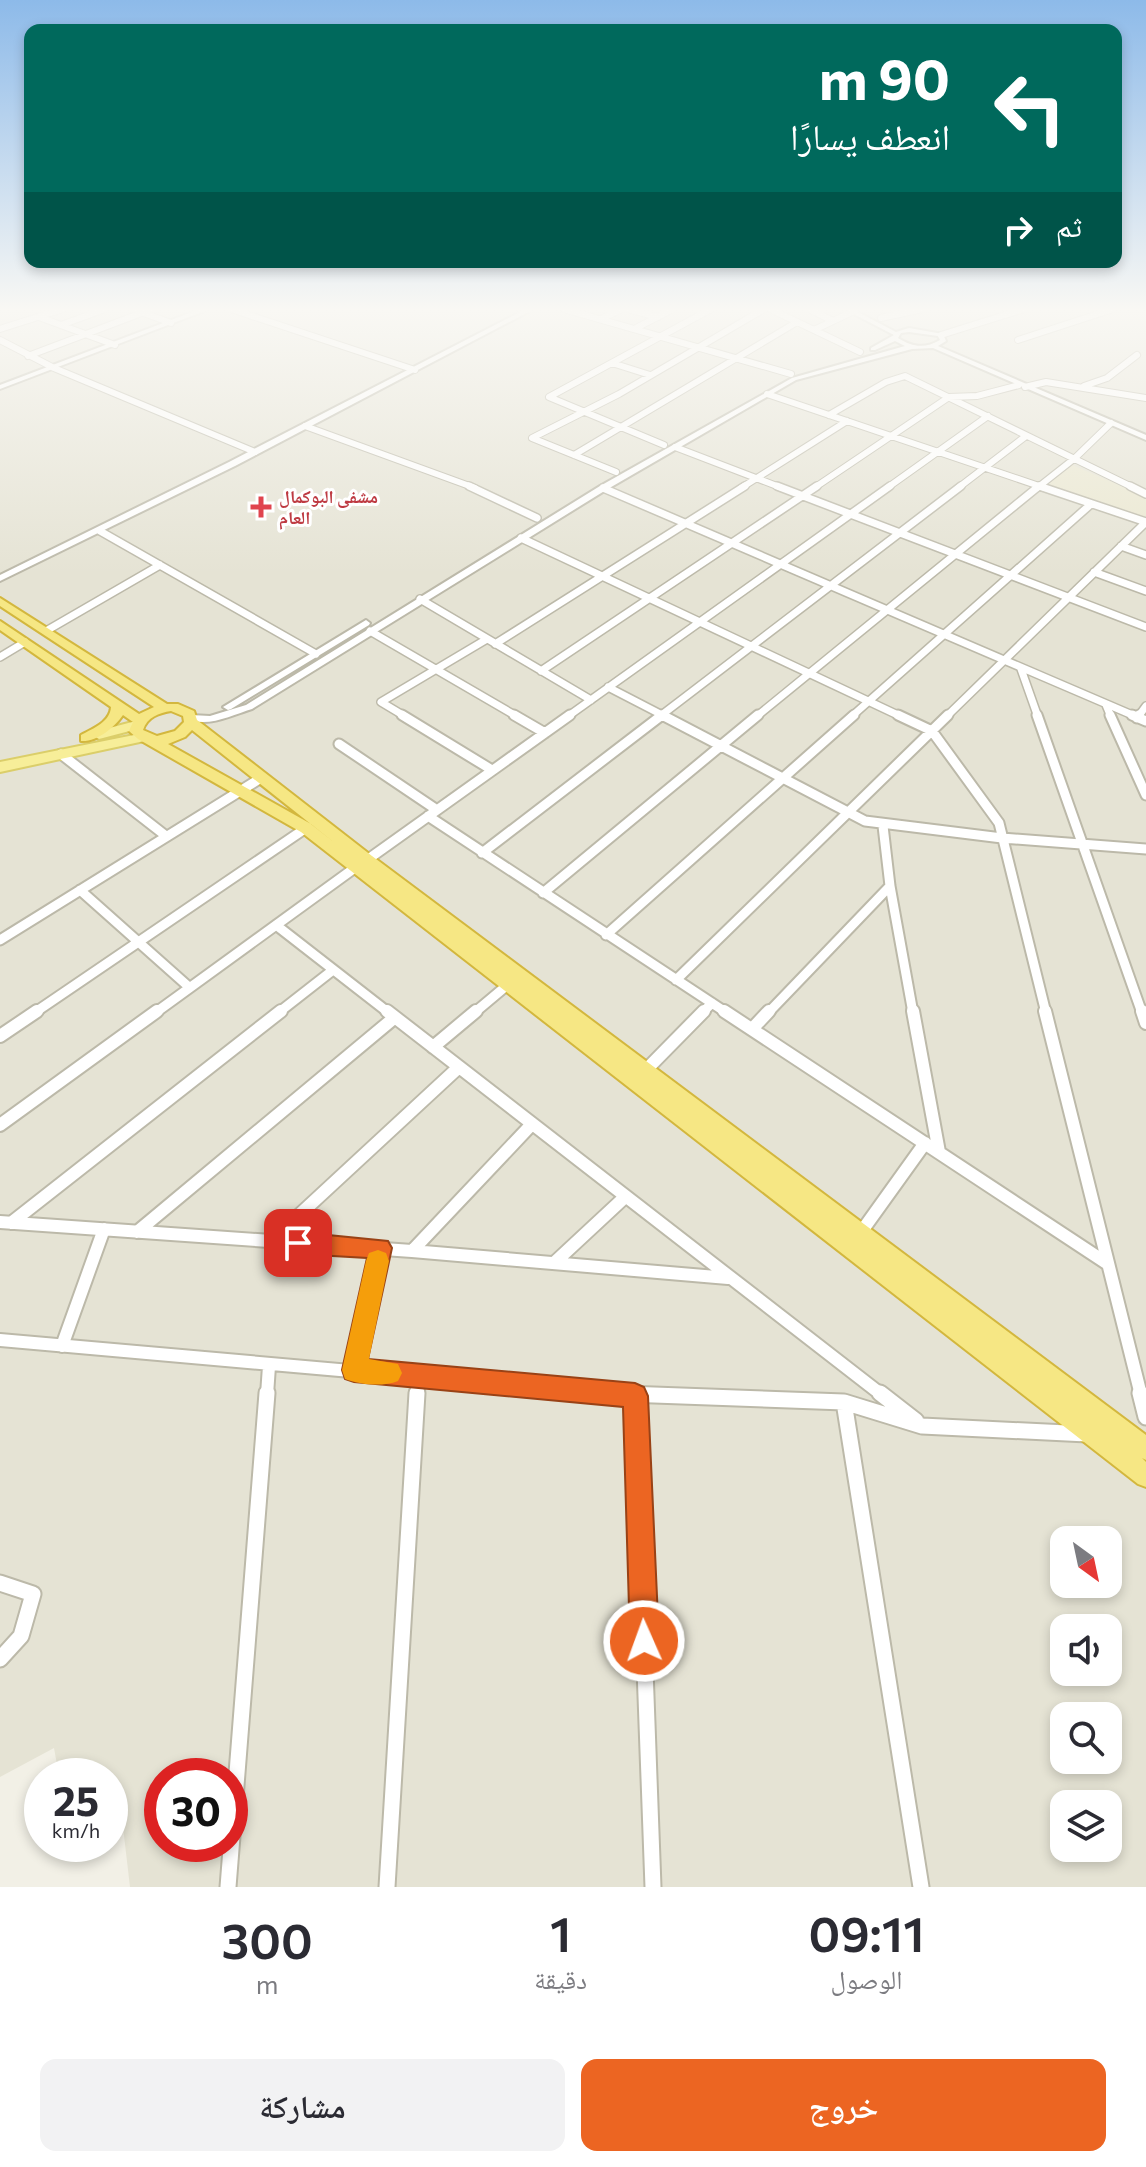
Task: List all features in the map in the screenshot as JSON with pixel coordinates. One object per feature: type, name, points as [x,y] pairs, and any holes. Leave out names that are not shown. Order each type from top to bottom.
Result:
[{"type":"highway","points":[[0,601],[165,708]]},
{"type":"highway","points":[[0,625],[117,707],[143,731],[361,863]]},
{"type":"highway","points":[[86,738],[111,723],[117,715],[117,707]]},
{"type":"highway","points":[[143,731],[150,712],[179,708],[361,863],[854,1240],[1146,1476]]},
{"type":"highway","points":[[143,731],[177,736],[190,718]]},
{"type":"highway","points":[[854,1240],[1146,1449]]},
{"type":"main road","points":[[0,767],[86,738],[143,731]]},
{"type":"main road","points":[[0,758],[61,754],[143,731]]},
{"type":"street","points":[[124,397],[255,452]]},
{"type":"street","points":[[0,578],[100,531],[362,397]]},
{"type":"street","points":[[549,397],[664,445]]},
{"type":"street","points":[[611,397],[532,438],[616,472]]},
{"type":"street","points":[[574,455],[671,397]]},
{"type":"street","points":[[190,718],[235,704],[537,518],[750,397]]},
{"type":"street","points":[[190,718],[210,719],[249,707],[603,488],[762,397]]},
{"type":"street","points":[[676,980],[1146,522],[776,397]]},
{"type":"street","points":[[829,415],[860,397]]},
{"type":"street","points":[[949,397],[1146,494]]},
{"type":"street","points":[[541,671],[949,397]]},
{"type":"street","points":[[1049,397],[1146,438]]},
{"type":"street","points":[[0,1125],[988,416]]},
{"type":"street","points":[[492,770],[381,702],[602,576],[847,421]]},
{"type":"street","points":[[543,893],[955,552],[1075,458],[1111,423]]},
{"type":"street","points":[[305,426],[475,488],[537,518]]},
{"type":"street","points":[[482,853],[1026,436]]},
{"type":"street","points":[[675,447],[1146,627]]},
{"type":"street","points":[[603,488],[1141,720],[1146,706]]},
{"type":"street","points":[[606,935],[1091,504]]},
{"type":"street","points":[[100,531],[316,654]]},
{"type":"street","points":[[521,538],[932,731],[999,823],[1146,1417]]},
{"type":"street","points":[[1121,546],[1146,555]]},
{"type":"street","points":[[46,631],[160,565]]},
{"type":"street","points":[[1094,572],[1146,591]]},
{"type":"street","points":[[420,599],[591,700]]},
{"type":"street","points":[[370,631],[545,733]]},
{"type":"street","points":[[0,657],[25,642]]},
{"type":"street","points":[[1021,669],[1146,1023]]},
{"type":"street","points":[[608,687],[848,815],[883,826],[1146,849]]},
{"type":"street","points":[[1106,705],[1146,795]]},
{"type":"street","points":[[339,744],[482,853],[1108,1264]]},
{"type":"street","points":[[61,754],[166,836]]},
{"type":"street","points":[[0,940],[261,778]]},
{"type":"street","points":[[883,826],[890,886],[939,1152]]},
{"type":"street","points":[[0,1036],[306,828]]},
{"type":"street","points":[[752,1029],[890,886]]},
{"type":"street","points":[[80,890],[189,987]]},
{"type":"street","points":[[276,925],[922,1426]]},
{"type":"street","points":[[6,1222],[333,970]]},
{"type":"street","points":[[433,1047],[514,980]]},
{"type":"street","points":[[640,1076],[712,1003]]},
{"type":"street","points":[[137,1232],[394,1018]]},
{"type":"street","points":[[271,1241],[459,1067]]},
{"type":"street","points":[[412,1251],[532,1124]]},
{"type":"street","points":[[854,1240],[925,1143]]},
{"type":"street","points":[[554,1263],[625,1197]]},
{"type":"street","points":[[6,1222],[380,1248],[729,1278]]},
{"type":"street","points":[[62,1346],[104,1229]]},
{"type":"street","points":[[354,1370],[380,1248]]},
{"type":"street","points":[[0,1340],[635,1396],[844,1402],[922,1426],[1091,1434],[1105,1418]]},
{"type":"street","points":[[228,1887],[269,1366]]},
{"type":"street","points":[[387,1887],[418,1375]]},
{"type":"street","points":[[635,1396],[653,1887]]},
{"type":"street","points":[[844,1402],[921,1887]]},
{"type":"street","points":[[0,1583],[33,1594],[21,1636],[0,1659]]},
{"type":"shaded area","points":[[0,397],[1146,397],[1146,1887],[130,1887],[127,1862],[128,1758],[56,1758],[54,1748],[35,1758],[24,1758],[24,1764],[0,1777]]},
{"type":"shaded area","points":[[1070,464],[1146,497],[1146,515],[1143,518],[1046,485]]},
{"type":"slow traffic","points":[[378,1261],[354,1370],[389,1373]]},
{"type":"place","name":"مشفى البوكمال العام","points":[[261,507]]},
{"type":"route","points":[[298,1243],[380,1248],[354,1370],[635,1396],[644,1641]]}]
